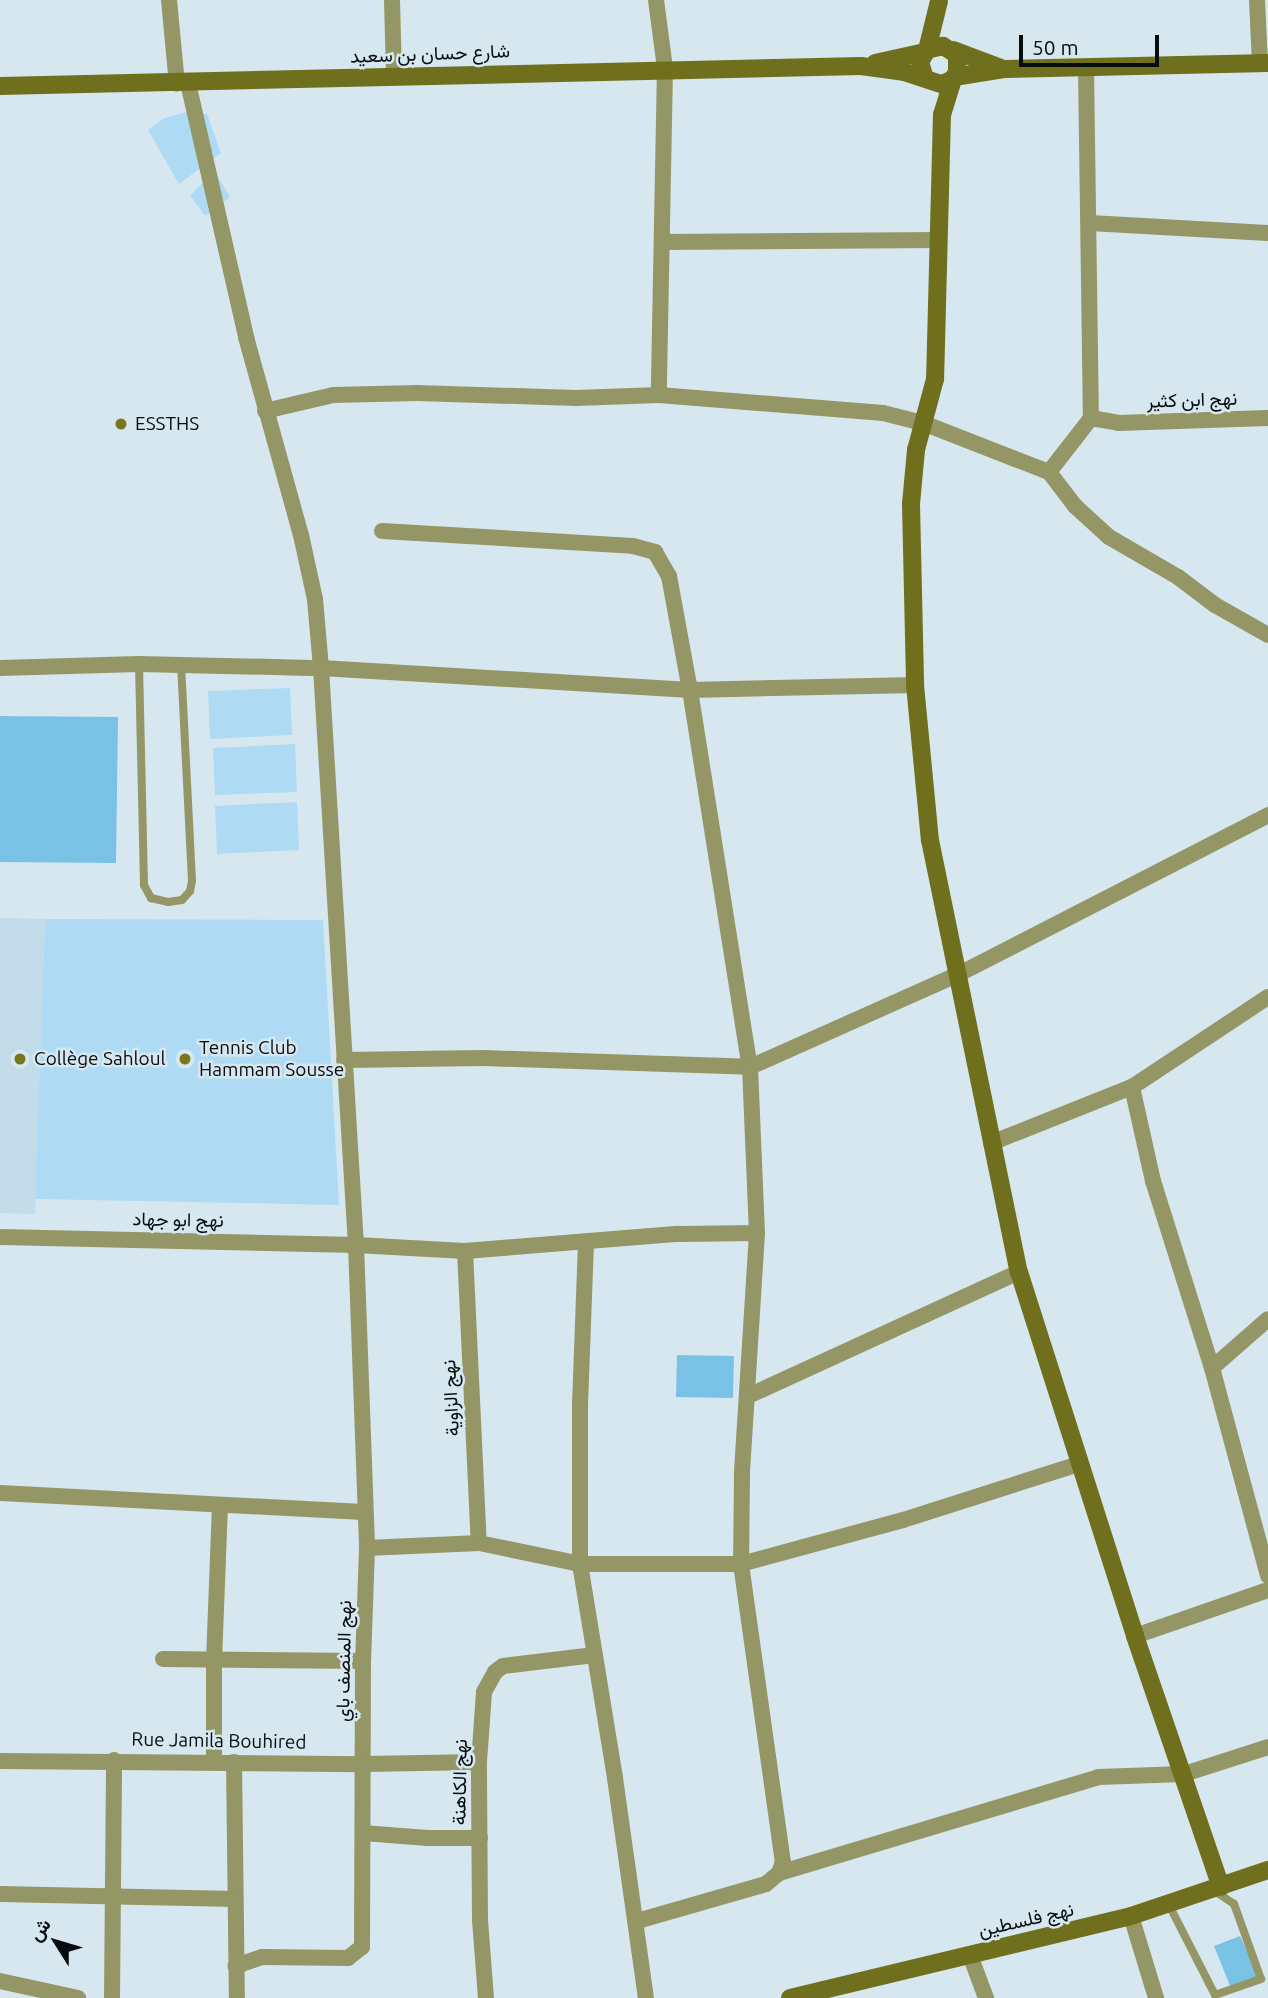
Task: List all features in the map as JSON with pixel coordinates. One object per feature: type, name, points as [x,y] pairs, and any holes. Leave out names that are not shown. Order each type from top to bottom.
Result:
[{"type":"street","name":"نهج المنصف باي","points":[[169,0],[182,84],[265,411],[304,548],[315,599],[356,1245],[367,1548],[363,1661],[362,1947],[354,1955],[338,1960],[262,1957],[236,1966]]},
{"type":"street","points":[[392,0],[394,77]]},
{"type":"street","points":[[656,0],[665,68],[659,395]]},
{"type":"street","points":[[928,80],[942,84],[953,78],[1005,69],[1264,63],[1257,0]]},
{"type":"street","points":[[939,1],[951,49],[959,67],[942,114]]},
{"type":"street","points":[[939,1],[920,68],[939,97],[942,114],[935,379],[916,450],[911,504],[915,685],[929,840],[1019,1272],[1135,1636],[1184,1774],[1217,1889]]},
{"type":"street","points":[[926,51],[938,46],[1005,69]]},
{"type":"street","name":"شارع حسان بن سعيد","points":[[861,66],[926,51]]},
{"type":"street","name":"شارع حسان بن سعيد","points":[[0,86],[182,84],[665,68],[861,66],[928,80]]},
{"type":"street","points":[[1049,472],[1091,418],[1086,67]]},
{"type":"street","points":[[1090,223],[1268,233]]},
{"type":"street","points":[[663,242],[938,240]]},
{"type":"street","points":[[265,411],[316,398],[349,394],[576,398],[659,395],[883,413],[923,423],[1049,472],[1090,523],[1178,577],[1214,606],[1268,635]]},
{"type":"street","name":"نهج ابن كثير","points":[[1091,418],[1118,424],[1268,418]]},
{"type":"street","points":[[382,531],[633,546],[655,552],[668,576],[690,690],[750,1067],[757,1233],[741,1564],[782,1862],[779,1873]]},
{"type":"street","points":[[0,668],[139,664],[321,668],[690,690],[915,685]]},
{"type":"street","points":[[344,1060],[518,1058],[750,1067],[957,975],[1268,815]]},
{"type":"street","points":[[990,1143],[1132,1087],[1268,997]]},
{"type":"street","points":[[1132,1087],[1153,1181],[1212,1368],[1268,1576]]},
{"type":"street","name":"نهج ابو جهاد","points":[[0,1237],[356,1245],[465,1251],[678,1234],[757,1233]]},
{"type":"street","points":[[586,1242],[580,1402],[580,1564],[637,1921],[646,1998]]},
{"type":"street","name":"نهج الزاوية","points":[[465,1251],[479,1543]]},
{"type":"street","points":[[748,1396],[1019,1272]]},
{"type":"street","points":[[1212,1368],[1268,1319]]},
{"type":"street","points":[[367,1548],[479,1543],[580,1564],[741,1564],[903,1520],[1079,1464]]},
{"type":"street","points":[[0,1493],[364,1512]]},
{"type":"street","points":[[215,1762],[214,1661],[220,1505]]},
{"type":"street","points":[[1135,1636],[1268,1590]]},
{"type":"street","name":"نهج الكاهنة","points":[[486,1998],[480,1920],[479,1762],[484,1692],[495,1672],[512,1664],[594,1655]]},
{"type":"street","points":[[163,1659],[363,1661]]},
{"type":"street","points":[[637,1921],[766,1884],[779,1873],[1098,1777],[1184,1774],[1268,1747]]},
{"type":"street","points":[[112,1998],[114,1760]]},
{"type":"street","name":"Rue Jamila Bouhired","points":[[0,1761],[364,1764],[479,1762]]},
{"type":"street","points":[[234,1762],[237,1998]]},
{"type":"street","points":[[363,1833],[428,1838],[480,1838]]},
{"type":"street","name":"نهج فلسطين","points":[[790,1998],[1131,1916],[1268,1870]]},
{"type":"street","points":[[0,1894],[235,1899]]},
{"type":"street","points":[[1131,1916],[1156,1998]]},
{"type":"street","points":[[970,1955],[985,1998]]},
{"type":"street","points":[[0,1981],[78,1998]]},
{"type":"lane","points":[[139,664],[144,885],[151,898],[168,902],[182,900],[190,891],[192,881],[181,666]]},
{"type":"lane","points":[[1169,1905],[1215,1995],[1261,1979],[1234,1904],[1217,1889]]},
{"type":"shaded area","points":[[187,112],[207,114],[221,153],[179,184],[148,130],[164,118]]},
{"type":"shaded area","points":[[215,172],[230,197],[205,216],[190,195]]},
{"type":"shaded area","points":[[290,688],[292,735],[210,739],[208,691]]},
{"type":"shaded area","points":[[295,744],[297,792],[215,795],[213,748]]},
{"type":"shaded area","points":[[297,802],[299,850],[217,854],[215,806]]},
{"type":"shaded area","name":"Collège Sahloul","points":[[0,918],[45,919],[35,1214],[0,1213]]},
{"type":"shaded area","name":"Tennis Club Hammam Sousse","points":[[45,919],[323,920],[339,1205],[35,1199]]},
{"type":"building","points":[[0,716],[118,717],[116,863],[0,862]]},
{"type":"building","points":[[677,1355],[734,1356],[733,1398],[676,1397]]},
{"type":"building","points":[[1240,1936],[1259,1976],[1231,1988],[1214,1946]]},
{"type":"place","name":"ESSTHS","points":[[121,424]]},
{"type":"place","name":"Collège Sahloul","points":[[20,1059]]},
{"type":"place","name":"Tennis Club Hammam Sousse","points":[[185,1059]]}]
